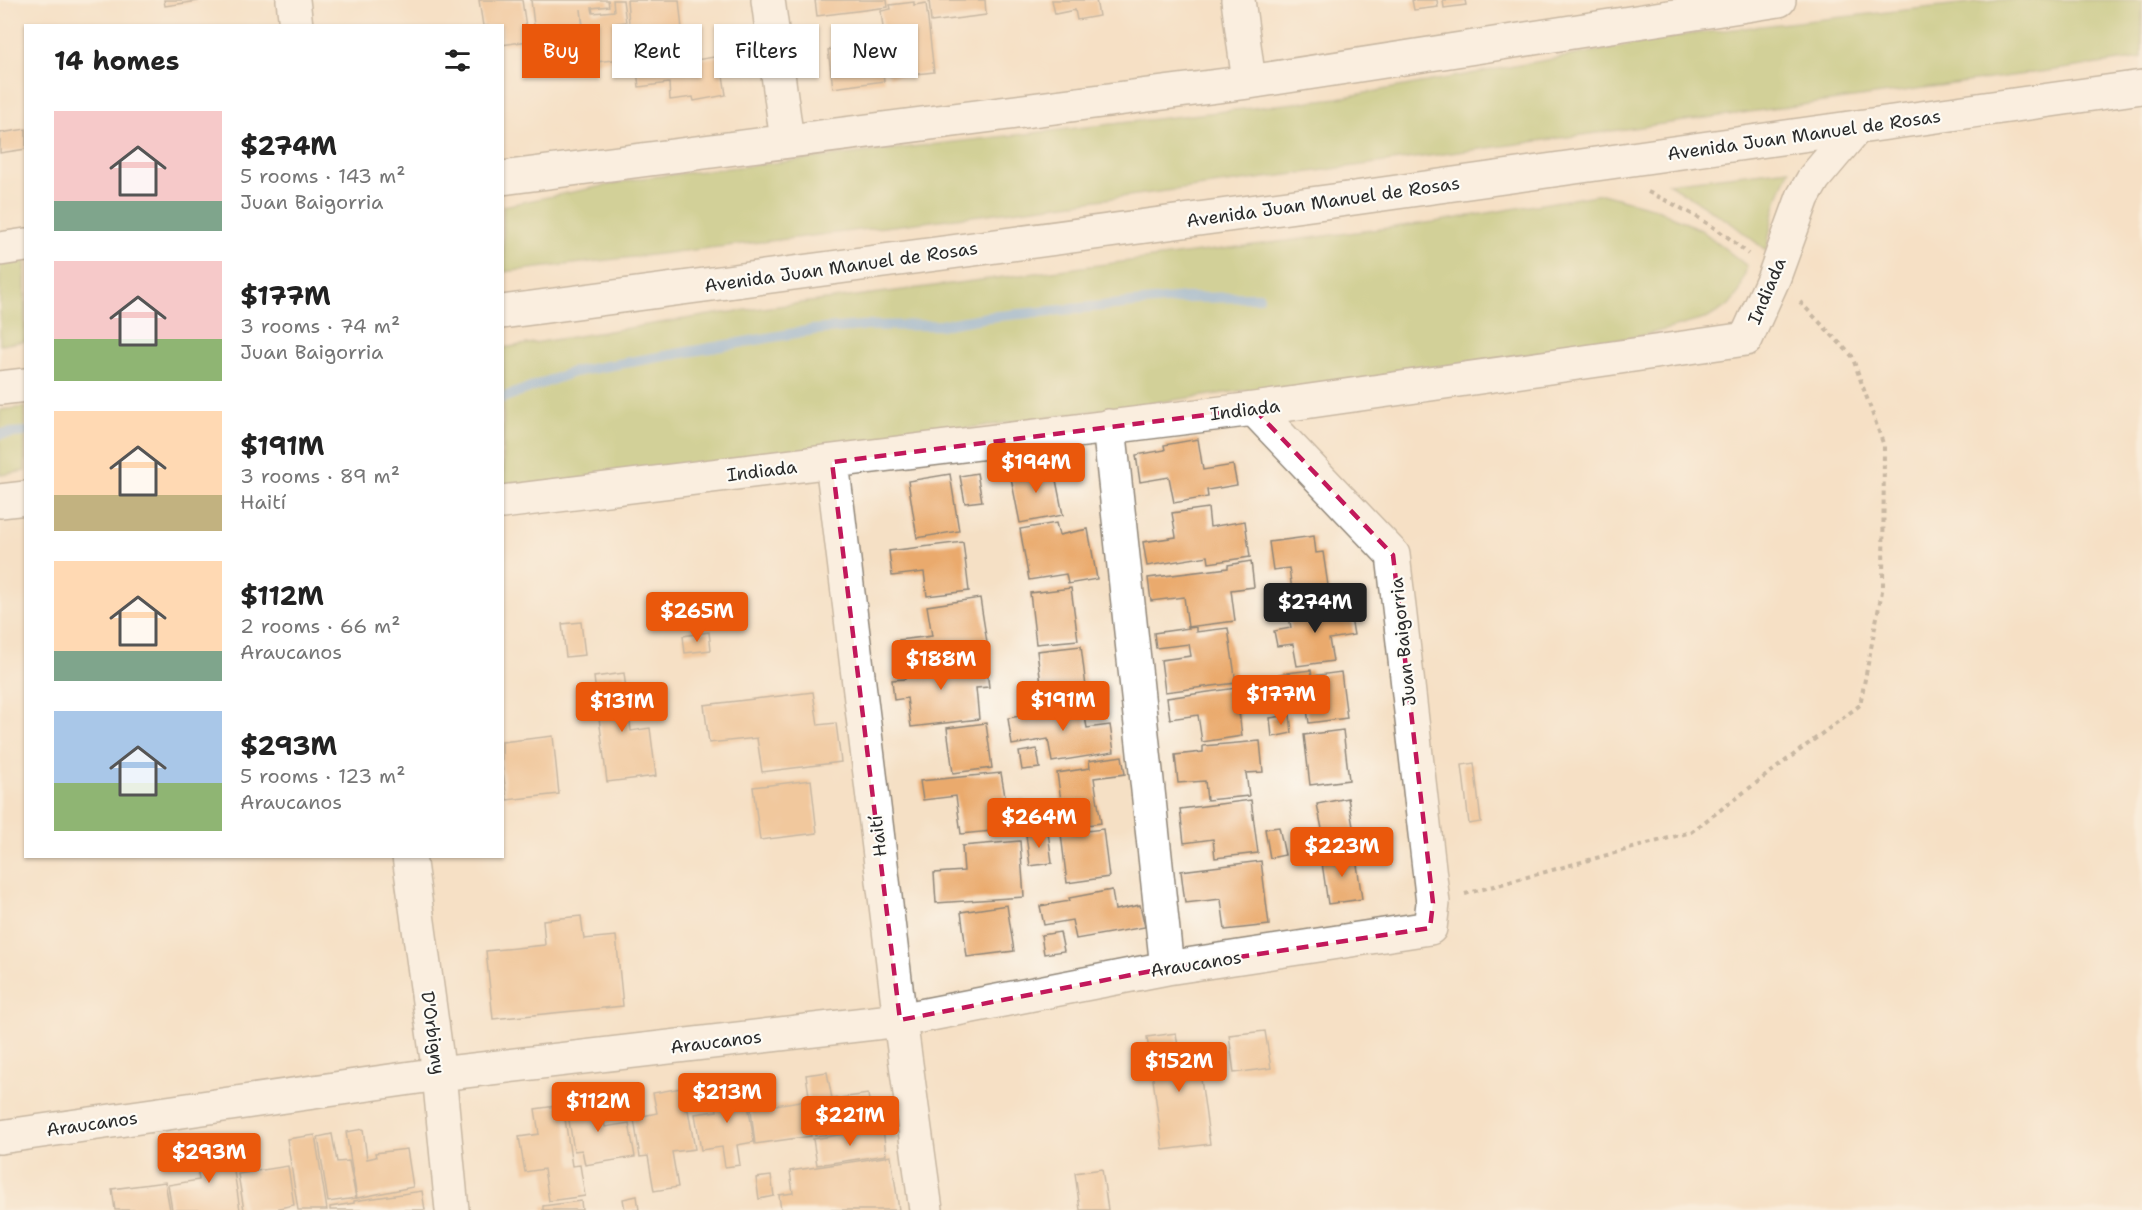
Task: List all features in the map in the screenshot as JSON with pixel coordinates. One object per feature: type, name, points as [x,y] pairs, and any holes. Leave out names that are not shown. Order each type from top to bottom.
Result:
[{"type":"street","points":[[292,0],[296,24]]},
{"type":"street","points":[[768,0],[787,141]]},
{"type":"street","points":[[1238,0],[1249,82]]},
{"type":"street","points":[[504,178],[1249,82],[1706,5],[1779,0]]},
{"type":"street","name":"Avenida Juan Manuel de Rosas","points":[[504,312],[1356,198],[2142,87]]},
{"type":"street","name":"Indiada","points":[[504,502],[1254,409],[1746,339],[1774,278],[1803,197],[1814,178],[1857,127]]},
{"type":"street","points":[[0,249],[24,245]]},
{"type":"street","points":[[0,388],[24,385]]},
{"type":"street","name":"Juan Baigorria","points":[[1254,409],[1393,555],[1431,916]]},
{"type":"street","points":[[1109,426],[1167,968]]},
{"type":"street","name":"Haití","points":[[832,462],[900,1020],[926,1210]]},
{"type":"street","points":[[0,501],[24,498]]},
{"type":"street","name":"D'Orbigny","points":[[410,858],[439,1074],[452,1210]]},
{"type":"street","name":"Araucanos","points":[[0,1137],[439,1074],[900,1020],[1431,916]]},
{"type":"path","points":[[1431,916],[1691,832],[1860,705],[1883,586],[1884,446],[1852,356],[1737,243],[1677,205],[1644,190]]},
{"type":"highlighted area","points":[[1254,409],[1393,555],[1433,903],[1430,928],[1167,968],[900,1020],[832,462]]},
{"type":"green space","points":[[1996,0],[2142,0],[2142,58],[1118,197],[504,272],[504,206],[642,178],[1338,98],[1690,34]]},
{"type":"green space","points":[[1790,169],[1775,209],[1767,251],[1731,223],[1668,183]]},
{"type":"green space","points":[[1602,194],[1655,208],[1701,230],[1747,266],[1740,291],[1729,305],[1708,318],[1645,335],[1273,398],[1247,390],[504,492],[504,348],[716,314],[1434,222]]},
{"type":"green space","points":[[24,261],[24,341],[0,345],[0,265]]},
{"type":"green space","points":[[24,407],[24,471],[0,475],[0,410]]},
{"type":"building","points":[[164,0],[198,0],[198,1],[165,6]]},
{"type":"building","points":[[479,0],[522,0],[526,24],[522,24],[522,42],[504,45],[504,24],[483,24]]},
{"type":"building","points":[[531,0],[608,0],[609,6],[592,8],[593,13],[614,11],[613,0],[623,0],[626,22],[612,24],[612,60],[600,62],[600,24],[583,24],[581,9],[582,24],[534,24]]},
{"type":"building","points":[[627,0],[679,0],[681,24],[629,24]]},
{"type":"building","points":[[815,0],[887,0],[888,7],[817,16]]},
{"type":"building","points":[[929,0],[985,0],[986,15],[931,22]]},
{"type":"building","points":[[1052,0],[1096,0],[1099,16],[1077,20],[1075,10],[1055,14]]},
{"type":"building","points":[[1412,0],[1437,0],[1438,7],[1414,10]]},
{"type":"building","points":[[1443,0],[1465,0],[1466,5],[1444,8]]},
{"type":"building","points":[[926,3],[934,72],[918,74],[918,24],[883,24],[881,11],[891,9],[890,5]]},
{"type":"building","points":[[828,50],[831,50],[831,73]]},
{"type":"building","points":[[714,57],[714,78],[723,78],[726,95],[694,101],[693,97],[670,100],[669,83],[639,87],[638,78],[702,78],[702,59]]},
{"type":"building","points":[[832,78],[884,78],[884,81],[833,88]]},
{"type":"building","points":[[24,129],[24,149],[0,153],[0,133]]},
{"type":"building","points":[[1198,439],[1203,470],[1233,465],[1237,485],[1207,490],[1208,497],[1174,503],[1169,477],[1140,482],[1136,455],[1165,450],[1164,445]]},
{"type":"building","points":[[1053,465],[1063,515],[1020,523],[1010,473]]},
{"type":"building","points":[[977,473],[982,501],[965,503],[960,476]]},
{"type":"building","points":[[950,474],[959,531],[917,538],[908,481]]},
{"type":"building","points":[[1208,508],[1210,527],[1245,521],[1250,557],[1209,563],[1208,556],[1147,566],[1143,542],[1176,537],[1172,513]]},
{"type":"building","points":[[1056,523],[1059,535],[1088,529],[1097,579],[1068,584],[1066,574],[1029,580],[1020,529]]},
{"type":"building","points":[[1314,536],[1316,553],[1323,552],[1330,599],[1294,605],[1289,568],[1273,570],[1269,542]]},
{"type":"building","points":[[963,542],[969,591],[927,596],[924,572],[892,576],[889,551]]},
{"type":"building","points":[[1251,561],[1254,587],[1231,590],[1235,621],[1188,627],[1184,597],[1151,601],[1148,578],[1228,568],[1228,565]]},
{"type":"building","points":[[1071,588],[1078,640],[1036,644],[1030,593]]},
{"type":"building","points":[[980,598],[988,649],[902,661],[899,640],[932,636],[927,606]]},
{"type":"building","points":[[1349,607],[1354,635],[1329,639],[1333,661],[1297,666],[1293,644],[1277,646],[1274,631],[1291,628],[1289,616]]},
{"type":"building","points":[[581,622],[585,655],[566,657],[562,624]]},
{"type":"building","points":[[1196,627],[1196,632],[1228,628],[1236,683],[1165,692],[1161,660],[1191,656],[1189,644],[1156,648],[1154,633]]},
{"type":"building","points":[[709,632],[711,650],[685,653],[683,636]]},
{"type":"building","points":[[1081,646],[1087,695],[1043,701],[1037,651]]},
{"type":"building","points":[[971,656],[973,673],[987,671],[989,687],[976,688],[979,719],[911,727],[907,698],[894,700],[892,680],[905,679],[904,664]]},
{"type":"building","points":[[1311,670],[1312,676],[1341,672],[1347,718],[1309,723],[1303,682],[1280,685],[1279,674]]},
{"type":"building","points":[[624,673],[631,731],[650,728],[656,776],[607,782],[594,677]]},
{"type":"building","points":[[1281,686],[1284,708],[1267,711],[1264,688]]},
{"type":"building","points":[[1236,688],[1242,736],[1202,742],[1198,715],[1170,719],[1167,698]]},
{"type":"building","points":[[813,692],[818,725],[836,723],[841,762],[762,772],[757,738],[709,743],[704,705]]},
{"type":"building","points":[[1082,700],[1087,728],[1110,725],[1114,752],[1052,762],[1048,739],[1012,745],[1008,718],[1044,712],[1043,706]]},
{"type":"building","points":[[1290,715],[1292,733],[1272,737],[1270,718]]},
{"type":"building","points":[[986,723],[992,768],[953,773],[947,728]]},
{"type":"building","points":[[1343,730],[1349,780],[1310,785],[1304,735]]},
{"type":"building","points":[[553,736],[559,794],[507,800],[504,779],[504,742]]},
{"type":"building","points":[[1260,741],[1263,772],[1246,773],[1249,796],[1207,800],[1205,781],[1178,783],[1175,755],[1203,752],[1203,746]]},
{"type":"building","points":[[1037,749],[1040,768],[1022,770],[1019,752]]},
{"type":"building","points":[[1122,756],[1125,774],[1094,778],[1101,823],[1065,828],[1057,773],[1090,768],[1089,761]]},
{"type":"building","points":[[1474,763],[1481,822],[1469,824],[1462,765]]},
{"type":"building","points":[[1001,773],[1006,802],[1024,800],[1028,831],[1002,834],[1002,830],[961,834],[956,796],[923,800],[920,781]]},
{"type":"building","points":[[811,780],[817,833],[760,840],[753,787]]},
{"type":"building","points":[[1348,798],[1355,838],[1325,844],[1317,804]]},
{"type":"building","points":[[1251,800],[1258,853],[1215,858],[1213,839],[1184,843],[1180,809]]},
{"type":"building","points":[[1279,827],[1285,855],[1270,858],[1265,829]]},
{"type":"building","points":[[1103,829],[1109,877],[1067,883],[1061,834]]},
{"type":"building","points":[[1048,832],[1052,863],[1030,866],[1026,835]]},
{"type":"building","points":[[1020,841],[1024,897],[936,903],[934,873],[964,871],[962,846]]},
{"type":"building","points":[[1355,851],[1362,899],[1328,904],[1321,856]]},
{"type":"building","points":[[1261,861],[1269,925],[1225,930],[1221,899],[1185,903],[1181,871]]},
{"type":"building","points":[[1112,890],[1115,910],[1140,905],[1145,927],[1076,939],[1072,920],[1044,925],[1040,906]]},
{"type":"building","points":[[1007,905],[1014,951],[967,957],[961,912]]},
{"type":"building","points":[[581,916],[584,939],[616,936],[623,1006],[493,1019],[486,951],[545,945],[543,920]]},
{"type":"building","points":[[1060,932],[1064,951],[1044,954],[1041,935]]},
{"type":"building","points":[[1265,1031],[1271,1068],[1234,1073],[1229,1035]]},
{"type":"building","points":[[1176,1033],[1179,1054],[1203,1051],[1207,1078],[1201,1079],[1210,1144],[1163,1150],[1147,1037]]},
{"type":"building","points":[[827,1072],[832,1099],[868,1094],[873,1129],[815,1136],[806,1075]]},
{"type":"building","points":[[745,1085],[754,1142],[737,1145],[740,1165],[725,1167],[722,1147],[701,1150],[695,1114],[717,1111],[713,1090]]},
{"type":"building","points":[[681,1088],[685,1110],[688,1110],[695,1149],[672,1152],[678,1187],[654,1191],[648,1156],[640,1157],[634,1119],[626,1120],[621,1094],[639,1091],[643,1116],[657,1113],[653,1093]]},
{"type":"building","points":[[599,1096],[605,1127],[629,1123],[635,1157],[585,1165],[582,1150],[574,1151],[566,1102]]},
{"type":"building","points":[[806,1100],[811,1136],[755,1144],[751,1109]]},
{"type":"building","points":[[563,1105],[572,1166],[580,1165],[585,1196],[549,1201],[544,1169],[525,1172],[519,1137],[539,1134],[535,1109]]},
{"type":"building","points":[[883,1128],[886,1155],[817,1165],[813,1139]]},
{"type":"building","points":[[363,1129],[367,1159],[376,1157],[375,1153],[407,1149],[413,1187],[357,1198],[346,1132]]},
{"type":"building","points":[[332,1134],[337,1162],[349,1161],[356,1198],[328,1202],[318,1137]]},
{"type":"building","points":[[315,1135],[327,1210],[298,1210],[287,1139]]},
{"type":"building","points":[[230,1145],[240,1210],[172,1210],[168,1185],[199,1180],[194,1151]]},
{"type":"building","points":[[891,1156],[899,1210],[781,1210],[779,1195],[793,1193],[790,1171]]},
{"type":"building","points":[[288,1166],[294,1205],[279,1208],[280,1210],[244,1210],[238,1174]]},
{"type":"building","points":[[1102,1169],[1108,1210],[1080,1210],[1075,1173]]},
{"type":"building","points":[[771,1176],[774,1196],[759,1199],[756,1178]]},
{"type":"building","points":[[165,1182],[170,1210],[115,1210],[112,1189]]},
{"type":"building","points":[[422,1191],[425,1210],[330,1210],[330,1207],[354,1203],[354,1201]]},
{"type":"building","points":[[637,1196],[639,1210],[625,1210],[623,1199]]},
{"type":"building","points":[[581,1201],[582,1210],[543,1210],[543,1206]]},
{"type":"waterway","points":[[504,397],[573,372],[813,330],[862,326],[941,325],[988,317],[1185,298],[1259,297]]},
{"type":"waterway","points":[[0,434],[24,432]]}]
